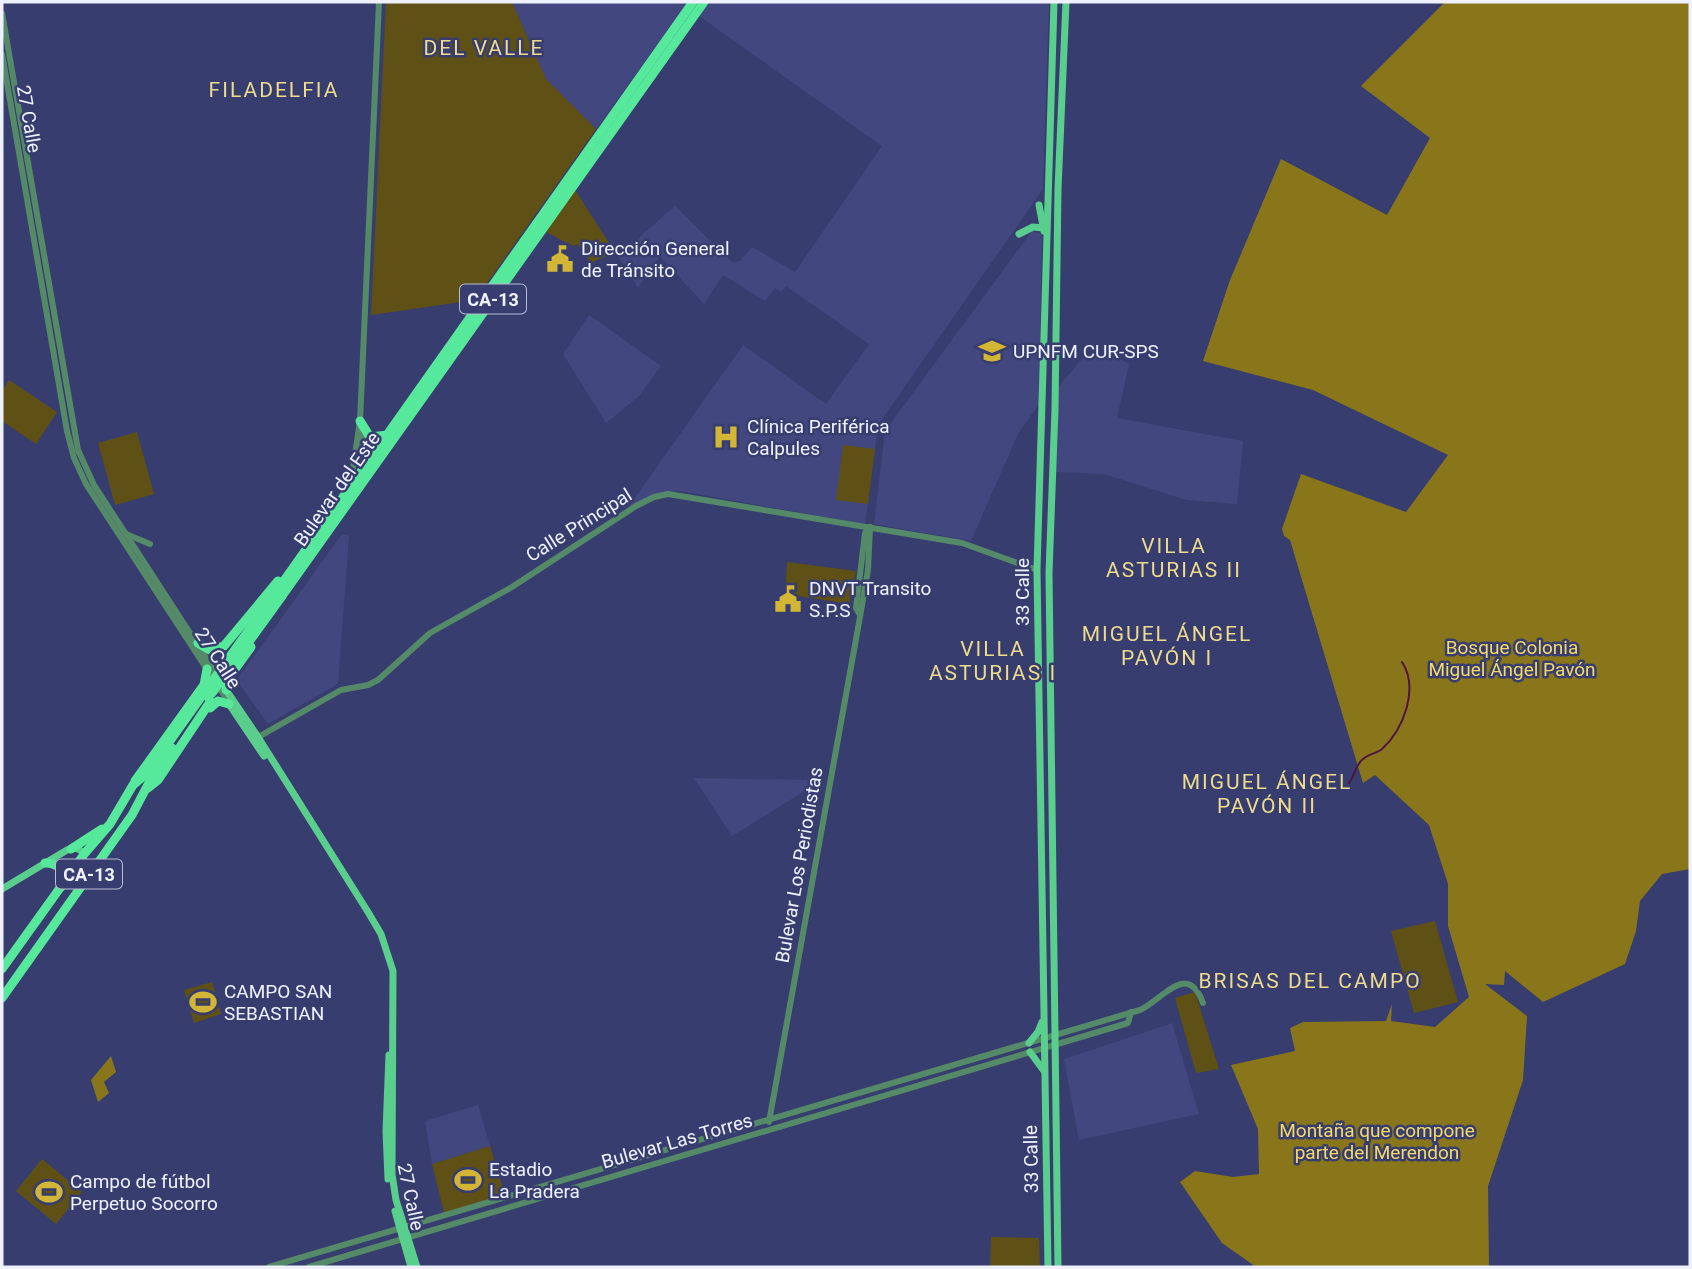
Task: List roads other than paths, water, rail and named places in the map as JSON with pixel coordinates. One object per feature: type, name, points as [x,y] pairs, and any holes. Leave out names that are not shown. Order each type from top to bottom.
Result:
[{"type":"highway","name":"Bulevar del Este","points":[[2,969],[83,856],[110,824],[133,785],[169,746],[279,594],[348,490],[391,437],[611,126],[693,2]]},
{"type":"highway","name":"Bulevar del Este","points":[[279,594],[318,547],[369,475],[416,396],[704,2]]},
{"type":"highway","points":[[360,424],[370,438],[391,437]]},
{"type":"highway","points":[[198,643],[208,650],[222,648],[308,543],[317,536]]},
{"type":"highway","points":[[226,690],[227,680],[318,547]]},
{"type":"highway","points":[[240,662],[226,668],[220,663],[218,656],[228,647],[250,615]]},
{"type":"highway","points":[[133,785],[139,772],[198,694],[206,679],[207,669]]},
{"type":"highway","points":[[147,789],[158,780],[210,700],[206,693],[198,694]]},
{"type":"highway","points":[[197,723],[215,702],[229,704]]},
{"type":"highway","name":"Bulevar del Este","points":[[3,995],[132,815],[169,746]]},
{"type":"highway","points":[[60,891],[61,870],[66,851],[110,824]]},
{"type":"highway","points":[[83,856],[98,862]]},
{"type":"highway","points":[[45,863],[54,864],[61,870]]},
{"type":"main road","name":"33 Calle","points":[[1048,1267],[1037,570],[1054,2]]},
{"type":"main road","name":"33 Calle","points":[[1058,1267],[1049,573],[1064,2]]},
{"type":"main road","points":[[1057,245],[1054,203],[1047,197],[1051,195],[1054,187],[1059,155]]},
{"type":"main road","points":[[1039,205],[1047,237]]},
{"type":"main road","points":[[1019,234],[1033,227],[1043,229]]},
{"type":"main road","name":"27 Calle","points":[[226,690],[377,934],[390,971],[386,1151],[390,1192],[400,1230],[417,1267]]},
{"type":"main road","name":"27 Calle","points":[[229,704],[256,738],[381,934],[393,971],[392,1174],[400,1230]]},
{"type":"main road","points":[[2,889],[66,851],[79,849],[83,856]]},
{"type":"main road","points":[[1044,1012],[1038,1032],[1029,1047],[1046,1076]]},
{"type":"main road","name":"27 Calle","points":[[405,1239],[411,1267]]},
{"type":"street","points":[[348,490],[354,471],[360,424],[379,2]]},
{"type":"street","name":"27 Calle","points":[[2,13],[75,448]]},
{"type":"street","name":"27 Calle","points":[[2,54],[58,386],[86,484],[229,704]]},
{"type":"street","points":[[360,424],[369,475]]},
{"type":"street","name":"27 Calle","points":[[80,464],[226,690]]},
{"type":"street","name":"Calle Principal","points":[[256,738],[341,690],[368,685],[378,680],[430,633],[502,593],[654,497],[667,494],[949,541],[973,546],[1037,570]]},
{"type":"street","name":"Bulevar Los Periodistas","points":[[769,1119],[860,617],[856,608],[865,533],[870,527]]},
{"type":"street","points":[[125,534],[150,544]]},
{"type":"street","name":"Bulevar Las Torres","points":[[269,1267],[769,1119],[1045,1043],[1148,1006],[1177,984],[1187,984],[1200,993],[1203,1003]]},
{"type":"street","name":"Bulevar Las Torres","points":[[309,1267],[748,1136],[1029,1047]]},
{"type":"street","points":[[748,1136],[765,1128],[769,1119]]},
{"type":"street","points":[[702,1140],[701,1146],[704,1149]]},
{"type":"waterway","points":[[1349,783],[1360,761],[1382,749],[1397,731],[1402,720],[1409,696],[1407,672],[1402,662]]},
{"type":"place","name":"Dirección General de Tránsito","points":[[560,259]]},
{"type":"place","name":"UPNFM CUR-SPS","points":[[992,351]]},
{"type":"place","name":"Clínica Periférica Calpules","points":[[726,437]]},
{"type":"place","name":"DNVT Transito S.P.S","points":[[788,599]]},
{"type":"place","name":"CAMPO SAN SEBASTIAN","points":[[203,1002]]},
{"type":"place","name":"Estadio La Pradera","points":[[468,1180]]},
{"type":"place","name":"Campo de fútbol Perpetuo Socorro","points":[[49,1192]]},
{"type":"district","name":"DEL VALLE","points":[[484,48]]},
{"type":"district","name":"FILADELFIA","points":[[274,90]]},
{"type":"district","name":"VILLA ASTURIAS II","points":[[1174,558]]},
{"type":"district","name":"MIGUEL ÁNGEL PAVÓN I","points":[[1167,646]]},
{"type":"district","name":"VILLA ASTURIAS I","points":[[993,661]]},
{"type":"district","name":"MIGUEL ÁNGEL PAVÓN II","points":[[1267,794]]},
{"type":"district","name":"BRISAS DEL CAMPO","points":[[1310,981]]},
{"type":"park label","name":"Bosque Colonia Miguel Ángel Pavón","points":[[1512,658]]},
{"type":"park label","name":"Montaña que compone parte del Merendon","points":[[1377,1141]]}]
